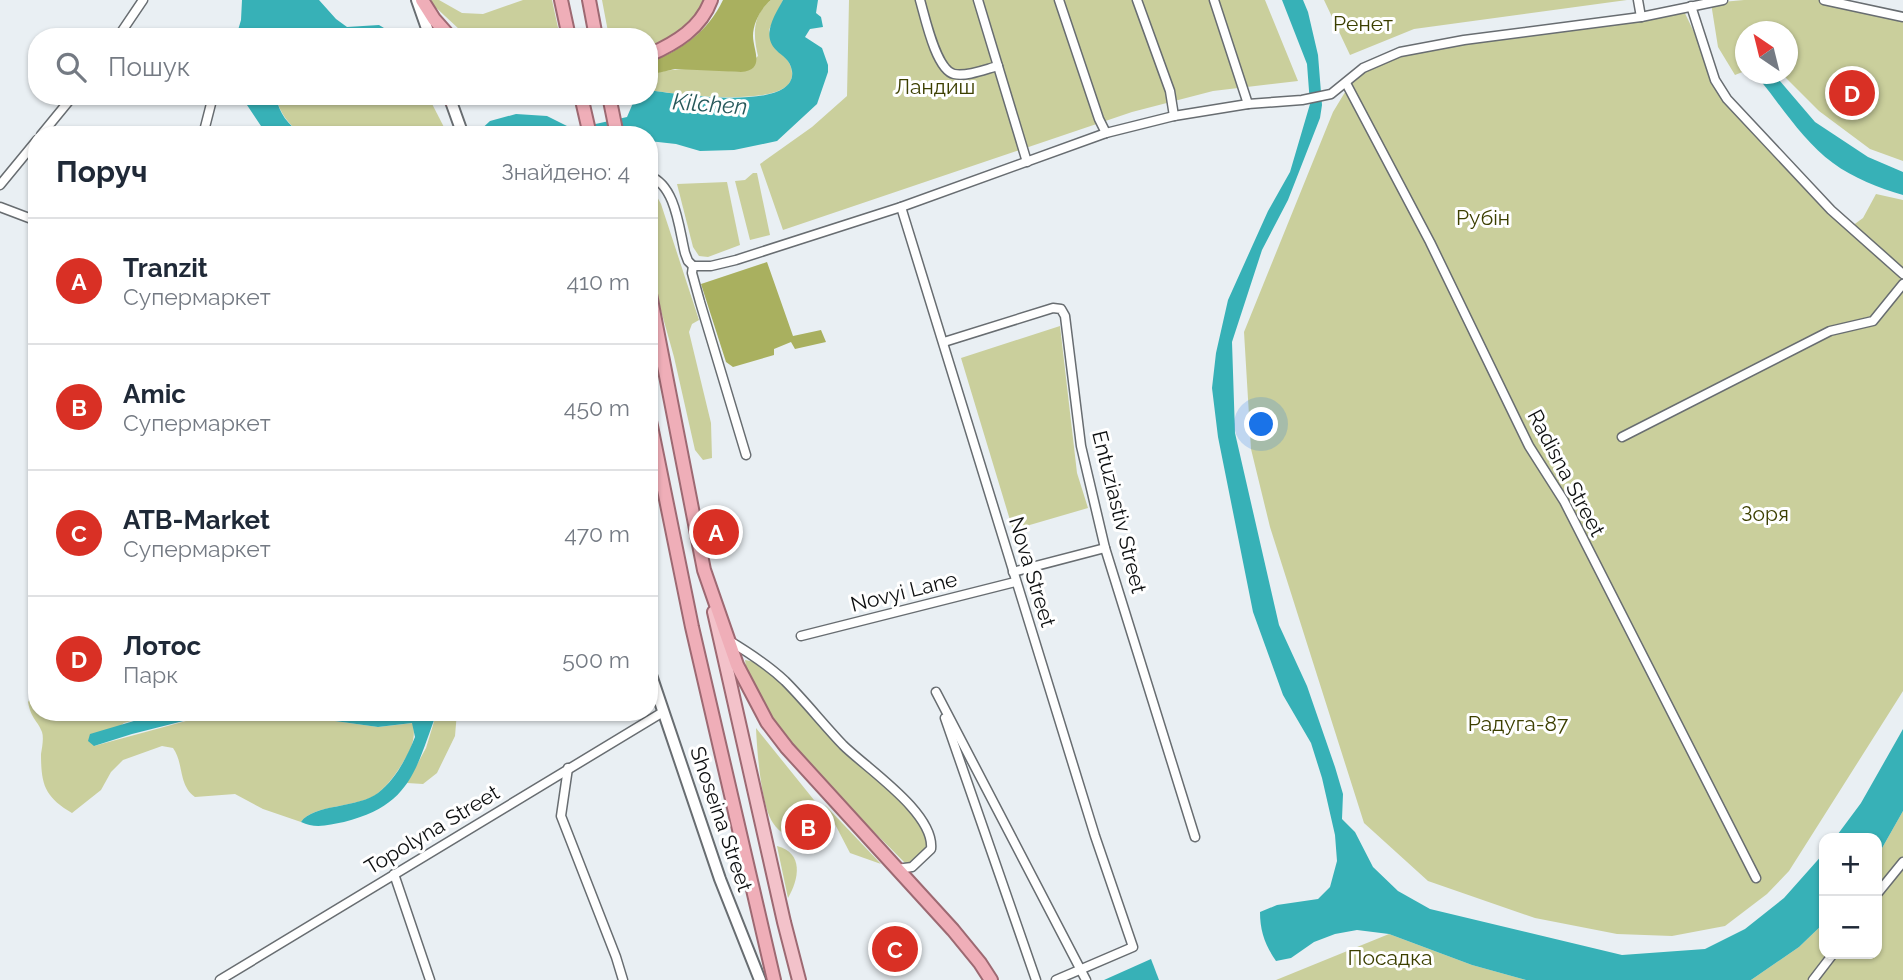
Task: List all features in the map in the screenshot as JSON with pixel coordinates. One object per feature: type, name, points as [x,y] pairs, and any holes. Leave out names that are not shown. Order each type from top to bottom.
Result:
[{"type":"highway","points":[[420,0],[442,28]]},
{"type":"highway","points":[[561,0],[567,28]]},
{"type":"highway","points":[[589,0],[594,28]]},
{"type":"highway","points":[[658,50],[684,37],[707,11],[711,0]]},
{"type":"highway","points":[[584,105],[588,126]]},
{"type":"highway","points":[[611,105],[615,126]]},
{"type":"highway","points":[[658,335],[704,570],[737,666],[767,722],[895,869],[953,930],[991,980]]},
{"type":"highway","points":[[658,460],[692,627],[774,980]]},
{"type":"main road","points":[[420,0],[428,28]]},
{"type":"main road","points":[[452,105],[460,126]]},
{"type":"main road","points":[[704,570],[799,980]]},
{"type":"main road","name":"Shoseina Street","points":[[658,697],[720,879],[760,980]]},
{"type":"street","points":[[124,28],[143,0]]},
{"type":"street","points":[[920,0],[932,40],[943,67],[950,74],[960,75],[998,66]]},
{"type":"street","points":[[978,0],[1027,162]]},
{"type":"street","points":[[1059,0],[1098,119],[1107,134]]},
{"type":"street","points":[[1137,0],[1170,91],[1174,116]]},
{"type":"street","points":[[1214,0],[1248,104]]},
{"type":"street","points":[[1638,0],[1641,17]]},
{"type":"street","points":[[693,266],[711,267],[736,260],[901,207],[1107,134],[1174,116],[1331,94],[1363,68],[1399,52],[1464,40],[1641,17],[1723,0]]},
{"type":"street","points":[[1824,0],[1903,17]]},
{"type":"street","points":[[1690,6],[1715,80],[1727,99],[1815,194],[1903,274]]},
{"type":"street","name":"Radisna Street","points":[[1346,83],[1418,220],[1529,446],[1564,501],[1756,878]]},
{"type":"street","points":[[48,126],[66,105]]},
{"type":"street","points":[[205,126],[210,105]]},
{"type":"street","points":[[0,185],[28,152]]},
{"type":"street","points":[[658,180],[669,194],[685,253],[693,266],[692,273],[700,302],[746,455]]},
{"type":"street","points":[[0,207],[28,218]]},
{"type":"street","name":"Nova Street","points":[[901,207],[1094,836],[1133,947],[1056,980]]},
{"type":"street","points":[[1622,437],[1830,331],[1873,321],[1903,284]]},
{"type":"street","name":"Entuziastiv Street","points":[[944,342],[1053,308],[1060,309],[1065,316],[1081,446],[1105,548],[1195,838]]},
{"type":"street","name":"Novyi Lane","points":[[802,636],[1014,577],[1105,548]]},
{"type":"street","points":[[728,640],[784,680],[843,745],[880,775],[916,814],[930,835],[931,849],[912,867],[895,869]]},
{"type":"street","points":[[1034,980],[936,692],[1086,980]]},
{"type":"street","name":"Topolyna Street","points":[[658,715],[663,712]]},
{"type":"street","name":"Topolyna Street","points":[[220,980],[648,721]]},
{"type":"street","points":[[568,768],[561,816],[617,957],[623,980]]},
{"type":"street","points":[[1882,888],[1903,862]]},
{"type":"street","points":[[394,874],[430,980]]},
{"type":"street","points":[[1813,980],[1829,959]]},
{"type":"green space","points":[[432,0],[439,0],[462,13],[483,14],[523,0],[552,0],[558,28],[458,28],[431,3]]},
{"type":"green space","points":[[602,0],[706,0],[682,29],[658,44],[658,28],[607,28]]},
{"type":"green space","points":[[723,0],[771,0],[761,11],[754,26],[756,63],[753,68],[741,72],[675,69],[658,73],[658,59],[692,39],[710,22]]},
{"type":"green space","points":[[771,0],[783,0],[769,30],[776,50],[790,64],[792,76],[786,87],[772,93],[728,97],[658,91],[660,72],[695,69],[741,72],[758,56],[755,26]]},
{"type":"green space","name":"Ландиш","points":[[849,0],[1265,0],[1298,81],[1213,91],[1132,112],[783,230],[760,164],[812,127],[847,96]]},
{"type":"green space","name":"Ренет","points":[[1324,0],[1627,0],[1414,29],[1350,55]]},
{"type":"green space","points":[[1744,0],[1839,0],[1903,14],[1903,161],[1870,149],[1819,111],[1792,84],[1798,84],[1798,21],[1735,21],[1735,75],[1718,47],[1711,3]]},
{"type":"green space","points":[[1682,7],[1723,93],[1852,226],[1863,218],[1876,194],[1903,200],[1903,691],[1789,871],[1767,894],[1725,926],[1672,936],[1617,934],[1535,918],[1428,881],[1364,823],[1270,527],[1251,449],[1244,332],[1333,112],[1356,74],[1394,54]]},
{"type":"green space","points":[[279,105],[433,105],[443,126],[293,126]]},
{"type":"green space","points":[[757,173],[770,235],[750,240],[735,181],[745,180]]},
{"type":"green space","points":[[727,182],[740,245],[708,257],[699,256],[693,247],[677,184]]},
{"type":"green space","points":[[658,198],[699,320],[692,324],[689,332],[711,423],[712,458],[703,460],[695,450],[660,307]]},
{"type":"green space","points":[[767,262],[793,336],[821,330],[826,342],[795,349],[791,342],[774,349],[774,355],[733,367],[726,362],[701,284]]},
{"type":"green space","points":[[1060,326],[1077,473],[1088,508],[1013,530],[961,358]]},
{"type":"green space","points":[[745,660],[755,662],[779,681],[893,791],[925,832],[928,847],[913,862],[905,863],[812,767],[767,710],[752,684]]},
{"type":"green space","points":[[36,721],[131,721],[124,723],[94,746],[186,721],[335,721],[378,727],[413,723],[414,735],[405,759],[391,780],[377,794],[359,802],[315,812],[301,822],[263,809],[235,794],[195,797],[183,780],[179,760],[173,748],[162,746],[123,760],[111,772],[101,790],[72,813],[46,789],[41,765],[43,734]]},
{"type":"green space","points":[[434,721],[456,721],[455,736],[437,773],[423,784],[407,783],[426,748]]},
{"type":"green space","points":[[756,728],[818,805],[821,819],[818,828],[814,812],[791,819],[794,833],[785,835],[773,823],[765,804]]},
{"type":"green space","points":[[825,805],[881,864],[850,853]]},
{"type":"green space","points":[[1903,811],[1903,980],[1751,980],[1799,947],[1819,928],[1819,959],[1882,959],[1882,848]]},
{"type":"green space","points":[[777,846],[792,854],[797,867],[795,883],[788,898]]},
{"type":"green space","name":"Посадка","points":[[1389,934],[1472,965],[1526,980],[1276,980]]},
{"type":"water","points":[[242,0],[319,0],[347,27],[379,25],[384,28],[239,28]]},
{"type":"water","name":"Kilchen","points":[[783,0],[818,0],[816,13],[821,17],[823,27],[810,29],[805,37],[822,48],[828,65],[817,104],[777,141],[734,150],[700,151],[658,142],[658,126],[586,126],[627,117],[632,105],[658,105],[658,91],[732,98],[756,97],[776,92],[789,84],[792,71],[788,61],[776,50],[770,38],[776,12]]},
{"type":"water","points":[[1282,0],[1303,0],[1308,12],[1318,55],[1322,105],[1320,118],[1288,200],[1262,250],[1232,342],[1235,433],[1279,625],[1307,686],[1335,767],[1343,794],[1342,819],[1355,832],[1373,867],[1398,891],[1430,909],[1622,955],[1705,949],[1745,929],[1784,898],[1819,859],[1819,928],[1799,947],[1751,980],[1526,980],[1472,965],[1389,934],[1357,930],[1314,942],[1291,958],[1276,961],[1269,949],[1262,932],[1260,912],[1277,905],[1318,899],[1330,887],[1337,861],[1335,835],[1311,743],[1283,695],[1253,612],[1218,437],[1212,388],[1216,353],[1228,300],[1268,211],[1290,172],[1310,104],[1307,64]]},
{"type":"water","points":[[1763,84],[1783,84],[1815,122],[1868,157],[1903,172],[1903,195],[1876,186],[1841,168],[1822,155]]},
{"type":"water","points":[[247,105],[278,105],[291,126],[261,126]]},
{"type":"water","points":[[516,114],[547,116],[567,126],[485,126],[490,121]]},
{"type":"water","points":[[134,721],[183,721],[94,746],[88,741],[90,734]]},
{"type":"water","points":[[335,721],[434,721],[423,752],[407,783],[384,806],[366,815],[322,826],[301,822],[315,812],[370,798],[390,781],[415,737],[412,723],[378,727]]},
{"type":"water","points":[[1903,729],[1903,811],[1882,848],[1882,833],[1839,833],[1861,803]]},
{"type":"water","points":[[1151,959],[1159,980],[1104,980]]},
{"type":"place","name":"Лотос","points":[[1852,93]]},
{"type":"place","name":"Tranzit","points":[[716,532]]},
{"type":"place","name":"Amic","points":[[808,827]]},
{"type":"place","name":"ATB-Market","points":[[895,949]]},
{"type":"park label","name":"Рубін","points":[[1483,218]]},
{"type":"park label","name":"Зоря","points":[[1765,514]]},
{"type":"park label","name":"Радуга-87","points":[[1518,724]]}]
